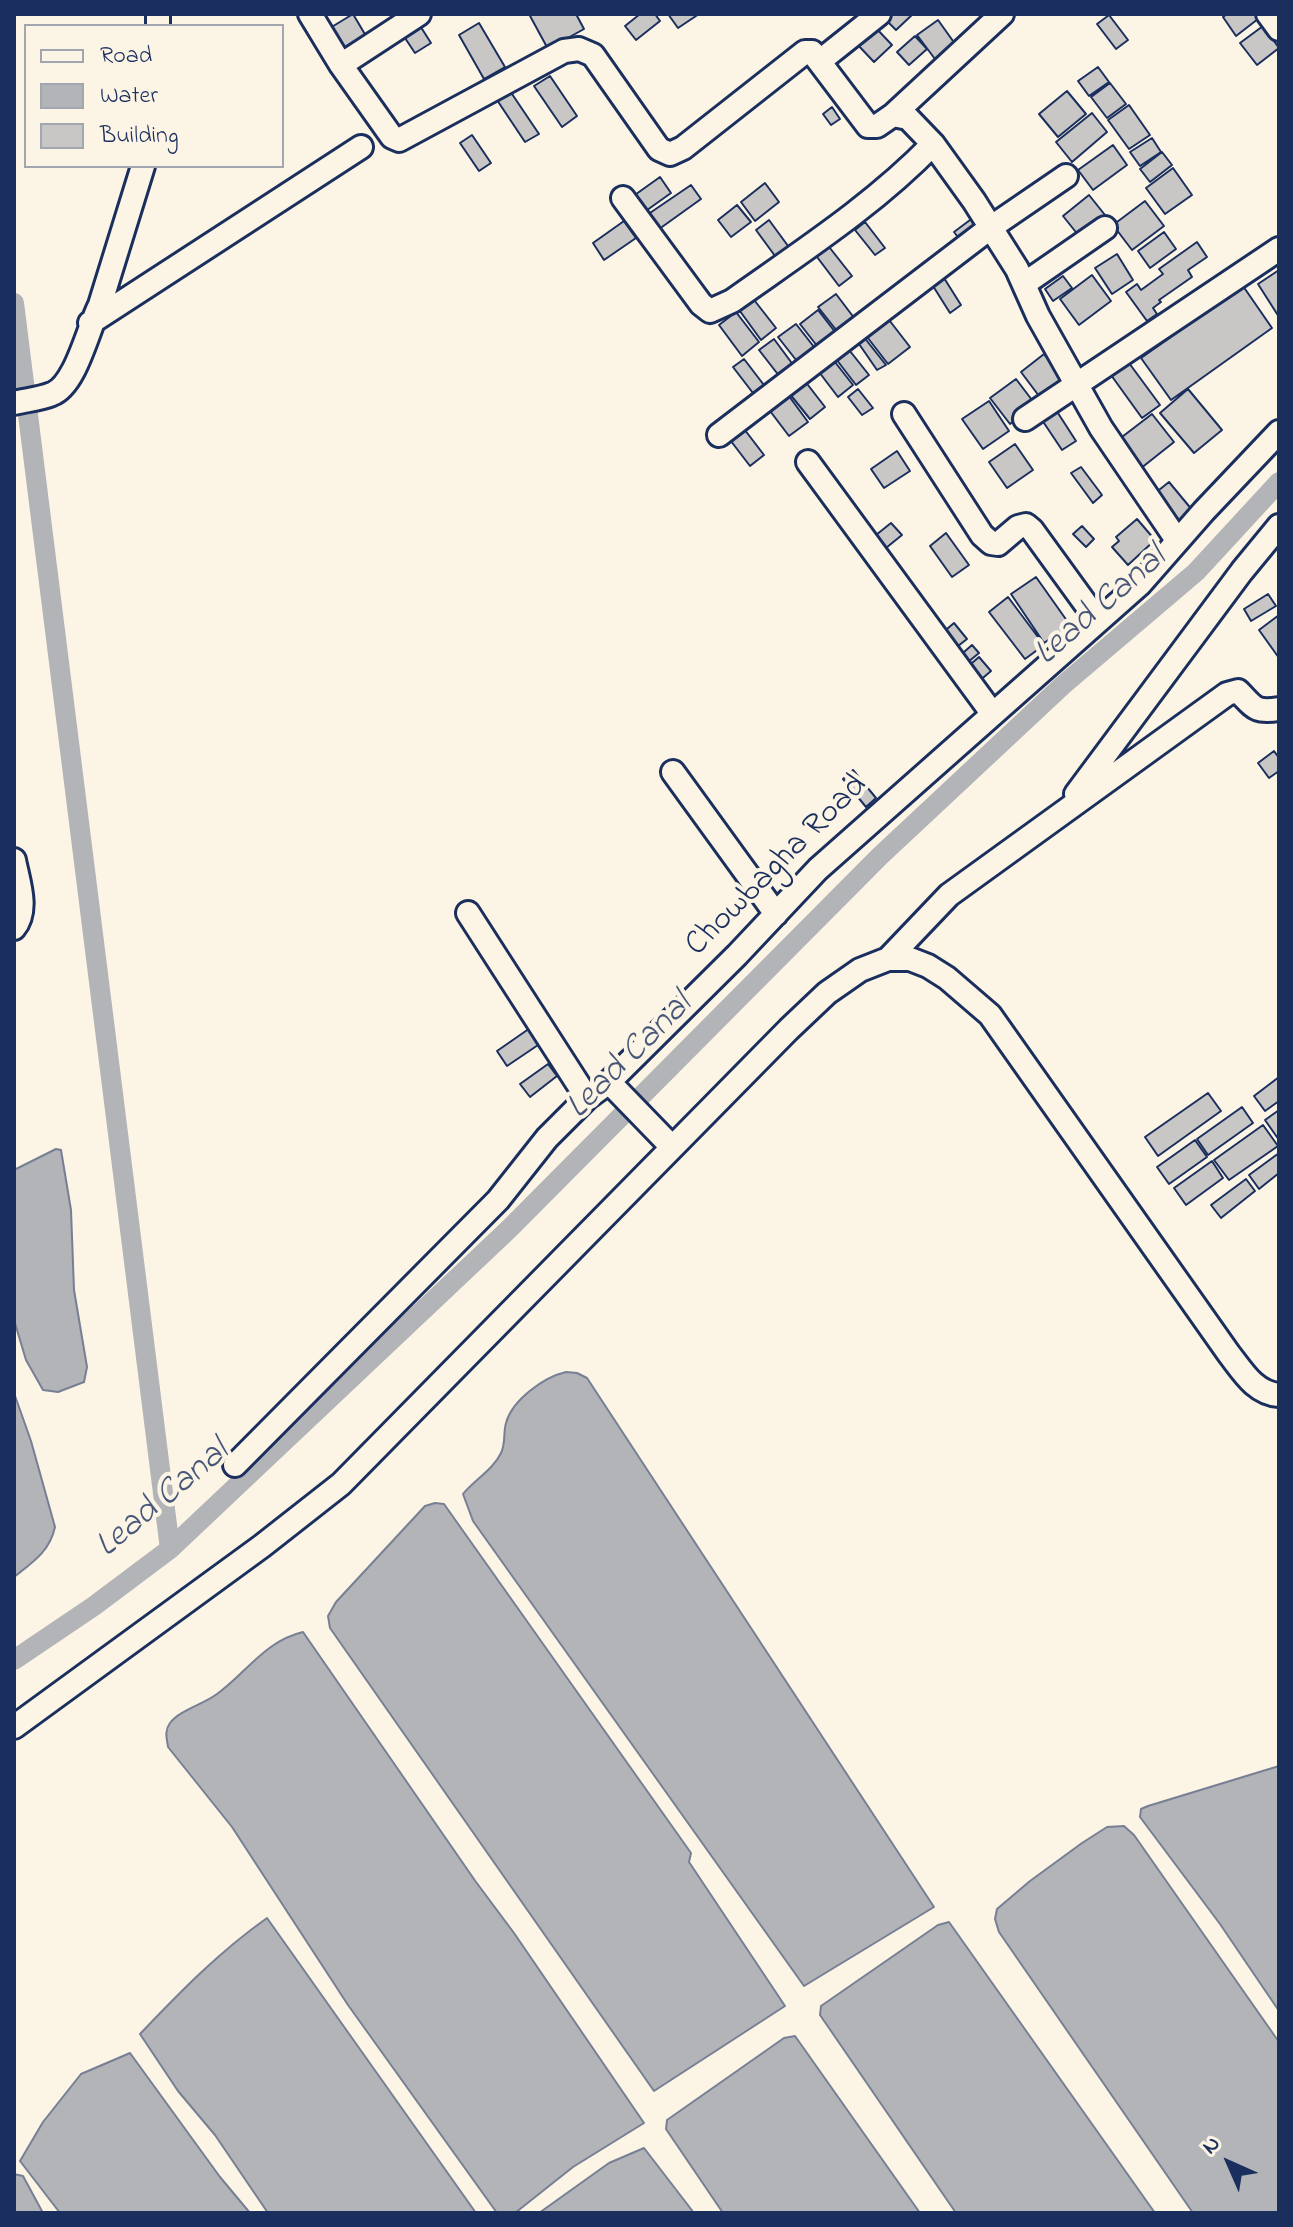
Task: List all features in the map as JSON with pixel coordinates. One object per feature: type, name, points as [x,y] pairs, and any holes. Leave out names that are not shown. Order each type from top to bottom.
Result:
[{"type":"street","points":[[310,14],[341,65],[392,137],[399,140],[564,51],[579,49],[593,55],[659,149],[670,154],[683,148],[805,52],[812,52],[820,61],[868,126],[877,126],[893,115],[1002,14]]},
{"type":"street","points":[[341,65],[419,14]]},
{"type":"street","points":[[820,61],[879,14]]},
{"type":"street","points":[[1268,14],[1279,29]]},
{"type":"street","points":[[893,115],[908,118],[933,144],[990,228],[1024,284],[1101,428],[1177,540]]},
{"type":"street","points":[[623,198],[701,304],[710,311],[732,301],[857,211],[905,174],[933,144]]},
{"type":"street","points":[[90,323],[361,147]]},
{"type":"street","points":[[14,403],[54,394],[72,374],[90,323],[100,305],[142,168]]},
{"type":"street","points":[[719,435],[990,228],[1066,176]]},
{"type":"street","points":[[1024,284],[1105,228]]},
{"type":"street","points":[[1025,419],[1279,249]]},
{"type":"street","points":[[904,414],[982,535],[991,543],[998,544],[1018,527],[1026,525],[1098,621]]},
{"type":"street","name":"Chowbagha Road","points":[[235,1465],[498,1200],[547,1138],[587,1098],[609,1082],[818,869],[1140,584],[1279,432]]},
{"type":"street","points":[[808,462],[992,713]]},
{"type":"street","points":[[1063,811],[1279,526]]},
{"type":"street","points":[[888,959],[949,895],[1227,694],[1238,691],[1257,710],[1279,709]]},
{"type":"street","points":[[673,772],[776,914]]},
{"type":"street","points":[[14,860],[22,907],[18,925],[14,928]]},
{"type":"street","points":[[468,913],[587,1098]]},
{"type":"street","points":[[14,1727],[262,1546],[341,1484],[827,993],[860,970],[888,959],[910,959],[928,966],[990,1015],[1229,1354],[1250,1381],[1263,1390],[1279,1395]]},
{"type":"street","points":[[609,1082],[672,1147]]},
{"type":"water","points":[[56,1149],[61,1150],[71,1210],[74,1290],[87,1367],[84,1382],[58,1392],[43,1390],[26,1360],[14,1320],[14,1170]]},
{"type":"water","points":[[566,1372],[587,1378],[934,1907],[804,1986],[473,1521],[463,1494],[498,1459],[503,1449],[509,1414],[530,1391]]},
{"type":"water","points":[[14,1393],[55,1527],[45,1549],[14,1577]]},
{"type":"water","points":[[444,1504],[691,1853],[689,1862],[785,2006],[654,2091],[330,1628],[328,1616],[336,1602],[425,1506]]},
{"type":"water","points":[[303,1632],[644,2123],[573,2167],[515,2213],[497,2213],[348,2005],[232,1827],[168,1747],[167,1729],[174,1718],[217,1694],[278,1642]]},
{"type":"water","points":[[1279,1766],[1279,2011],[1220,1924],[1140,1817],[1141,1809],[1148,1806]]},
{"type":"water","points":[[1124,1826],[1134,1835],[1279,2042],[1279,2213],[1193,2213],[999,1932],[995,1919],[997,1909],[1030,1881],[1107,1827]]},
{"type":"water","points":[[267,1918],[476,2213],[268,2213],[215,2135],[178,2091],[140,2034],[216,1959]]},
{"type":"water","points":[[949,1922],[1155,2213],[956,2213],[820,2015],[821,2006],[938,1925]]},
{"type":"water","points":[[795,2036],[920,2213],[723,2213],[666,2129],[667,2120],[784,2038]]},
{"type":"water","points":[[130,2053],[250,2213],[60,2213],[20,2161],[43,2122],[81,2074]]},
{"type":"water","points":[[644,2148],[694,2213],[539,2213],[609,2163]]},
{"type":"water","points":[[14,2174],[23,2176],[43,2213],[14,2213]]},
{"type":"building","points":[[353,14],[366,36],[344,50],[330,28]]},
{"type":"building","points":[[529,14],[576,14],[584,29],[548,49]]},
{"type":"building","points":[[640,14],[655,14],[660,21],[636,40],[625,26]]},
{"type":"building","points":[[668,14],[699,14],[678,28]]},
{"type":"building","points":[[891,14],[913,14],[896,30],[885,19]]},
{"type":"building","points":[[1227,14],[1255,14],[1258,19],[1236,36],[1223,17]]},
{"type":"building","points":[[1109,15],[1128,40],[1116,49],[1097,24]]},
{"type":"building","points":[[938,20],[958,48],[938,63],[917,35]]},
{"type":"building","points":[[417,21],[431,43],[415,53],[401,32]]},
{"type":"building","points":[[479,23],[505,67],[484,79],[459,35]]},
{"type":"building","points":[[1263,26],[1279,48],[1257,65],[1240,43]]},
{"type":"building","points":[[875,27],[892,45],[874,62],[857,44]]},
{"type":"building","points":[[915,36],[927,49],[909,65],[897,52]]},
{"type":"building","points":[[1098,67],[1109,82],[1089,96],[1078,81]]},
{"type":"building","points":[[550,76],[577,116],[562,127],[534,86]]},
{"type":"building","points":[[1110,83],[1126,104],[1107,118],[1091,97]]},
{"type":"building","points":[[510,91],[539,134],[525,142],[497,100]]},
{"type":"building","points":[[1067,91],[1086,114],[1058,137],[1039,114]]},
{"type":"building","points":[[1129,105],[1150,135],[1129,149],[1108,120]]},
{"type":"building","points":[[832,107],[840,119],[831,125],[823,114]]},
{"type":"building","points":[[1092,113],[1107,132],[1072,162],[1056,142]]},
{"type":"building","points":[[472,135],[491,163],[479,171],[460,143]]},
{"type":"building","points":[[1152,138],[1161,152],[1140,166],[1130,152]]},
{"type":"building","points":[[1113,145],[1127,165],[1093,190],[1078,170]]},
{"type":"building","points":[[1162,152],[1172,165],[1150,182],[1140,169]]},
{"type":"building","points":[[1173,168],[1192,195],[1165,214],[1146,188]]},
{"type":"building","points":[[660,177],[671,193],[643,213],[632,197]]},
{"type":"building","points":[[765,183],[779,202],[755,221],[741,202]]},
{"type":"building","points":[[691,185],[701,199],[655,232],[644,217]]},
{"type":"building","points":[[1089,195],[1105,215],[1079,236],[1063,216]]},
{"type":"building","points":[[1145,201],[1164,226],[1132,250],[1113,225]]},
{"type":"building","points":[[737,205],[751,222],[731,237],[718,220]]},
{"type":"building","points":[[974,217],[985,231],[965,246],[954,232]]},
{"type":"building","points":[[769,220],[791,250],[778,260],[756,230]]},
{"type":"building","points":[[624,221],[636,238],[604,260],[593,243]]},
{"type":"building","points":[[865,222],[885,248],[875,255],[855,230]]},
{"type":"building","points":[[1164,232],[1176,249],[1150,268],[1138,251]]},
{"type":"building","points":[[1197,242],[1207,257],[1188,270],[1192,277],[1159,300],[1161,302],[1153,308],[1157,314],[1147,321],[1126,292],[1137,284],[1141,290],[1163,274],[1159,269]]},
{"type":"building","points":[[826,243],[852,276],[839,286],[814,253]]},
{"type":"building","points":[[1117,254],[1133,280],[1112,294],[1095,268]]},
{"type":"building","points":[[1279,270],[1279,317],[1258,284]]},
{"type":"building","points":[[1092,275],[1111,301],[1079,325],[1060,299]]},
{"type":"building","points":[[1063,276],[1072,288],[1053,301],[1045,289]]},
{"type":"building","points":[[944,278],[961,305],[950,313],[933,286]]},
{"type":"building","points":[[1243,286],[1272,328],[1171,400],[1141,358]]},
{"type":"building","points":[[836,294],[858,323],[841,336],[818,307]]},
{"type":"building","points":[[751,296],[776,328],[761,340],[737,307]]},
{"type":"building","points":[[818,310],[839,337],[821,351],[800,324]]},
{"type":"building","points":[[736,312],[759,342],[742,356],[719,325]]},
{"type":"building","points":[[886,316],[910,347],[888,364],[864,333]]},
{"type":"building","points":[[796,324],[818,352],[800,365],[778,337]]},
{"type":"building","points":[[863,336],[886,365],[877,370],[857,341]]},
{"type":"building","points":[[774,339],[794,366],[780,377],[759,350]]},
{"type":"building","points":[[846,346],[869,375],[856,385],[833,355]]},
{"type":"building","points":[[1044,354],[1065,382],[1042,400],[1021,372]]},
{"type":"building","points":[[831,357],[853,385],[838,397],[816,368]]},
{"type":"building","points":[[744,359],[767,389],[756,397],[733,367]]},
{"type":"building","points":[[1129,363],[1160,405],[1142,418],[1111,375]]},
{"type":"building","points":[[801,376],[825,407],[810,419],[785,388]]},
{"type":"building","points":[[1016,379],[1035,404],[1010,424],[990,398]]},
{"type":"building","points":[[783,388],[808,422],[789,436],[764,403]]},
{"type":"building","points":[[858,389],[873,408],[862,415],[848,397]]},
{"type":"building","points":[[1188,389],[1222,430],[1194,453],[1160,413]]},
{"type":"building","points":[[989,401],[1009,431],[983,449],[962,419]]},
{"type":"building","points":[[1056,410],[1076,441],[1062,450],[1042,420]]},
{"type":"building","points":[[1152,414],[1174,442],[1140,469],[1118,440]]},
{"type":"building","points":[[738,421],[764,455],[750,466],[724,432]]},
{"type":"building","points":[[1015,444],[1033,470],[1007,488],[989,462]]},
{"type":"building","points":[[897,451],[910,471],[884,488],[871,469]]},
{"type":"building","points":[[1081,467],[1102,495],[1093,503],[1071,473]]},
{"type":"building","points":[[1169,482],[1193,511],[1178,524],[1154,494]]},
{"type":"building","points":[[1137,519],[1155,540],[1128,565],[1112,547],[1119,541],[1116,537]]},
{"type":"building","points":[[891,523],[902,535],[881,552],[871,539]]},
{"type":"building","points":[[1082,526],[1094,539],[1086,547],[1073,534]]},
{"type":"building","points":[[946,533],[969,565],[952,577],[930,546]]},
{"type":"building","points":[[1036,577],[1070,625],[1044,643],[1011,594]]},
{"type":"building","points":[[1268,594],[1276,606],[1251,621],[1244,609]]},
{"type":"building","points":[[1008,597],[1044,645],[1025,659],[989,612]]},
{"type":"building","points":[[1279,615],[1279,658],[1259,630]]},
{"type":"building","points":[[954,623],[967,639],[953,650],[940,635]]},
{"type":"building","points":[[972,645],[979,653],[962,667],[956,659]]},
{"type":"building","points":[[979,657],[991,671],[977,683],[965,669]]},
{"type":"building","points":[[1274,751],[1279,758],[1279,771],[1269,778],[1258,763]]},
{"type":"building","points":[[853,770],[876,798],[866,807],[843,779]]},
{"type":"building","points":[[533,1026],[544,1041],[507,1066],[497,1051]]},
{"type":"building","points":[[548,1064],[557,1076],[530,1097],[520,1084]]},
{"type":"building","points":[[1279,1077],[1279,1101],[1265,1111],[1254,1096]]},
{"type":"building","points":[[1208,1093],[1221,1111],[1158,1156],[1145,1137]]},
{"type":"building","points":[[1242,1107],[1253,1123],[1208,1155],[1197,1139]]},
{"type":"building","points":[[1279,1110],[1279,1140],[1265,1120]]},
{"type":"building","points":[[1263,1125],[1278,1146],[1229,1180],[1214,1160]]},
{"type":"building","points":[[1195,1140],[1207,1157],[1169,1184],[1157,1167]]},
{"type":"building","points":[[1279,1153],[1279,1173],[1259,1189],[1249,1175]]},
{"type":"building","points":[[1212,1161],[1223,1178],[1186,1205],[1174,1188]]},
{"type":"building","points":[[1246,1179],[1255,1191],[1221,1218],[1211,1205]]},
{"type":"waterway","points":[[14,303],[170,1549]]},
{"type":"waterway","name":"Lead Canal","points":[[14,1660],[170,1549],[509,1229],[880,856],[1063,685],[1196,572],[1279,482]]}]
